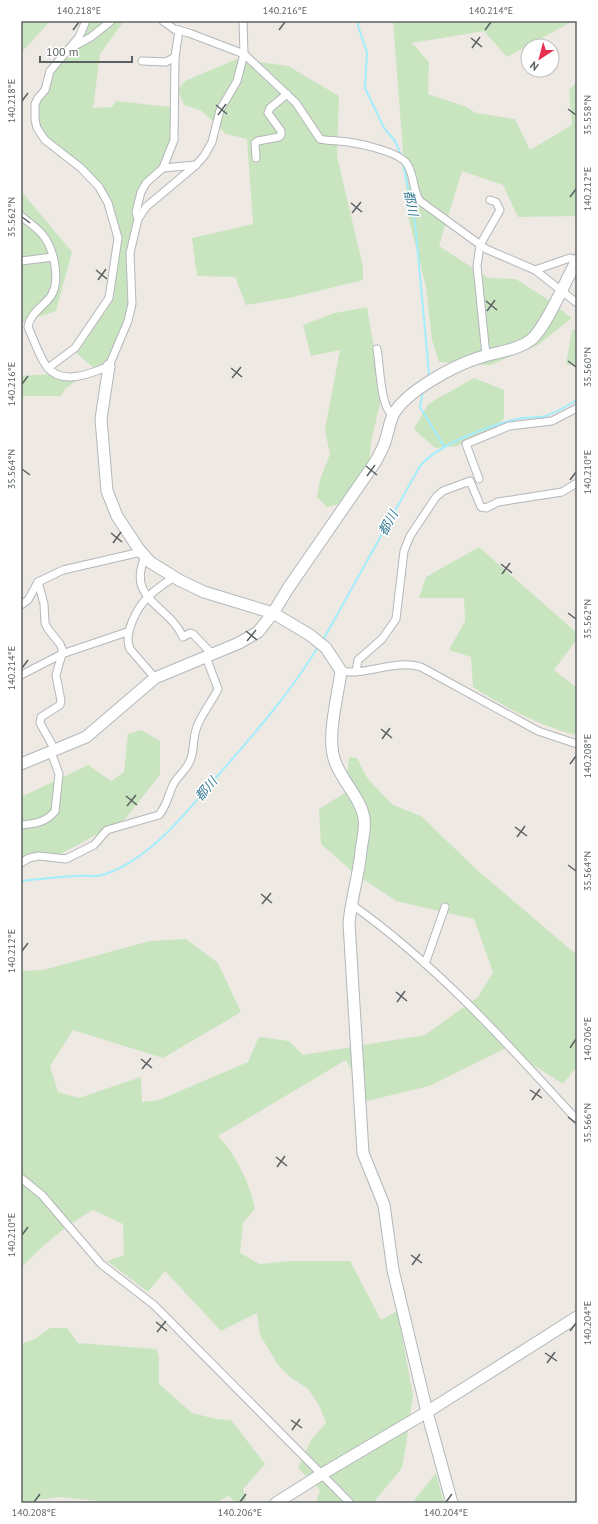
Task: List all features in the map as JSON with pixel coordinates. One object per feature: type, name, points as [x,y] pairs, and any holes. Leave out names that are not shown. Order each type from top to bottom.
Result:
[{"type":"street","points":[[48,368],[75,348],[109,298],[118,238],[108,203],[99,187],[81,168],[45,140],[37,128],[35,120],[34,112],[38,98],[45,90],[50,71],[78,37],[86,21]]},
{"type":"street","points":[[68,50],[91,37],[111,21]]},
{"type":"street","points":[[163,21],[174,29],[244,54],[288,94],[296,103],[320,139],[369,146],[390,153],[406,162],[414,181],[414,190],[420,201],[486,249],[535,270],[562,289],[577,303]]},
{"type":"street","points":[[243,21],[244,54],[237,82],[220,110],[212,142],[204,156],[196,165],[146,207],[138,219],[130,253],[132,304],[128,321],[109,366],[101,419],[108,491],[117,516],[143,555],[174,577],[200,590],[272,614],[322,644],[341,671],[332,748],[335,762],[341,775],[362,809],[365,826],[361,850],[361,864],[350,904],[349,923],[363,1153],[384,1205],[393,1270],[427,1412],[452,1503]]},
{"type":"street","points":[[138,219],[136,212],[141,192],[146,184],[163,168],[174,140],[175,57],[179,30]]},
{"type":"street","points":[[142,61],[166,62],[175,57]]},
{"type":"street","points":[[256,158],[256,143],[279,137],[281,135],[281,131],[268,113],[270,108],[288,94]]},
{"type":"street","points":[[163,168],[196,165]]},
{"type":"street","points":[[486,355],[477,266],[480,245],[500,210],[496,202],[490,200]]},
{"type":"street","points":[[21,216],[43,235],[53,257],[55,286],[48,299],[32,315],[28,328],[48,368],[56,374],[72,376],[86,375],[109,366]]},
{"type":"street","points":[[21,261],[53,257]]},
{"type":"street","points":[[21,764],[86,737],[155,678],[209,656],[252,636],[263,626],[376,461],[386,441],[393,415],[407,400],[443,372],[486,355],[519,347],[533,338],[543,325],[577,260],[570,258],[535,270]]},
{"type":"street","points":[[377,349],[380,364],[383,400],[389,413],[393,415]]},
{"type":"street","points":[[479,479],[466,444],[510,426],[552,421],[577,408]]},
{"type":"street","points":[[356,672],[358,660],[382,639],[396,619],[404,550],[410,536],[436,497],[443,491],[470,481],[481,507],[486,508],[498,502],[562,492],[577,483]]},
{"type":"street","points":[[21,605],[28,600],[38,582],[74,567],[143,555]]},
{"type":"street","points":[[21,863],[29,858],[39,856],[66,859],[94,845],[107,830],[159,815],[167,803],[174,783],[182,775],[190,762],[194,749],[196,729],[218,690],[209,656],[193,634],[183,637],[176,623],[143,592],[141,582],[143,555]]},
{"type":"street","points":[[155,678],[130,649],[127,632],[148,597],[174,577]]},
{"type":"street","points":[[21,825],[34,825],[56,811],[59,774],[53,751],[40,722],[41,717],[60,705],[62,701],[56,675],[62,654],[60,644],[45,623],[44,604],[38,582]]},
{"type":"street","points":[[21,675],[62,654],[127,632]]},
{"type":"street","points":[[341,671],[356,672],[395,664],[412,664],[421,667],[538,731],[577,744]]},
{"type":"street","points":[[350,904],[370,918],[425,964],[506,1042],[577,1120]]},
{"type":"street","points":[[425,964],[445,907]]},
{"type":"street","points":[[21,1178],[42,1195],[101,1264],[154,1305],[350,1503]]},
{"type":"street","points":[[276,1503],[427,1412],[577,1317]]},
{"type":"green space","points":[[21,21],[50,21],[21,53]]},
{"type":"green space","points":[[89,21],[124,21],[100,54],[93,108],[112,107],[116,101],[170,107],[171,129],[171,144],[166,158],[144,185],[136,199],[131,306],[108,361],[95,369],[75,352],[112,296],[120,237],[103,191],[53,145],[40,129],[36,109],[51,73]]},
{"type":"green space","points":[[393,21],[573,21],[542,38],[520,38],[520,50],[507,57],[484,31],[412,43],[429,62],[428,94],[464,106],[476,113],[515,119],[530,150],[572,125],[569,90],[577,82],[577,216],[518,217],[503,185],[462,171],[439,246],[488,278],[516,279],[544,297],[572,318],[538,345],[490,365],[439,362],[432,340],[426,287],[408,216]]},
{"type":"green space","points":[[237,59],[288,66],[339,96],[337,156],[363,267],[363,280],[289,298],[246,305],[235,277],[197,276],[192,238],[253,224],[247,139],[226,134],[202,111],[184,105],[178,90],[185,81]]},
{"type":"green space","points":[[21,191],[72,252],[56,311],[21,323]]},
{"type":"green space","points":[[367,307],[382,395],[371,442],[369,465],[346,503],[327,507],[317,497],[320,480],[330,454],[325,430],[340,350],[311,356],[303,325],[335,313]]},
{"type":"green space","points":[[572,330],[577,330],[577,366],[566,364]]},
{"type":"green space","points":[[50,374],[81,377],[65,389],[61,396],[24,396],[21,400],[21,376]]},
{"type":"green space","points":[[474,378],[504,390],[504,418],[493,431],[457,446],[435,448],[414,429],[428,404]]},
{"type":"green space","points":[[479,547],[577,633],[577,639],[554,670],[577,688],[577,735],[550,727],[524,716],[473,687],[471,657],[449,650],[465,621],[464,598],[419,598],[426,577]]},
{"type":"green space","points":[[141,730],[160,741],[160,775],[125,819],[57,856],[21,862],[21,797],[88,765],[111,781],[124,772],[128,734]]},
{"type":"green space","points":[[349,757],[357,758],[367,778],[393,805],[421,816],[477,870],[577,955],[577,1066],[563,1084],[506,1048],[429,1086],[367,1101],[346,1060],[218,1136],[236,1160],[250,1190],[255,1209],[243,1223],[240,1253],[260,1264],[290,1261],[350,1261],[381,1320],[397,1311],[413,1395],[402,1468],[373,1503],[316,1503],[320,1490],[298,1468],[311,1440],[326,1423],[319,1405],[308,1389],[290,1377],[278,1365],[260,1335],[257,1313],[221,1331],[165,1271],[148,1292],[107,1261],[124,1255],[123,1224],[93,1210],[55,1236],[21,1268],[21,971],[43,970],[150,941],[186,939],[218,963],[241,1012],[163,1058],[73,1030],[50,1066],[58,1092],[79,1098],[141,1077],[142,1102],[159,1100],[248,1062],[259,1037],[289,1041],[303,1055],[425,1035],[478,997],[493,972],[474,919],[396,901],[354,873],[321,844],[319,809],[345,793]]},
{"type":"green space","points":[[50,1328],[67,1328],[78,1343],[156,1349],[159,1356],[159,1384],[192,1413],[216,1419],[231,1420],[265,1464],[243,1489],[246,1498],[244,1503],[237,1503],[228,1496],[216,1503],[116,1503],[61,1497],[36,1500],[36,1503],[21,1503],[21,1344],[35,1339]]},
{"type":"green space","points":[[436,1473],[444,1503],[412,1503]]},
{"type":"waterway","name":"都川","points":[[358,21],[358,26],[367,52],[365,88],[384,128],[395,141],[402,157]]},
{"type":"waterway","name":"都川","points":[[403,164],[415,223],[429,373],[428,377]]},
{"type":"waterway","name":"都川","points":[[423,391],[420,407],[444,446]]},
{"type":"waterway","name":"都川","points":[[323,640],[420,466],[428,458],[439,450],[482,430],[522,418],[546,416],[577,400]]},
{"type":"waterway","name":"都川","points":[[21,881],[68,876],[102,875],[119,868],[152,846],[196,802],[259,728],[284,697],[318,647]]}]
